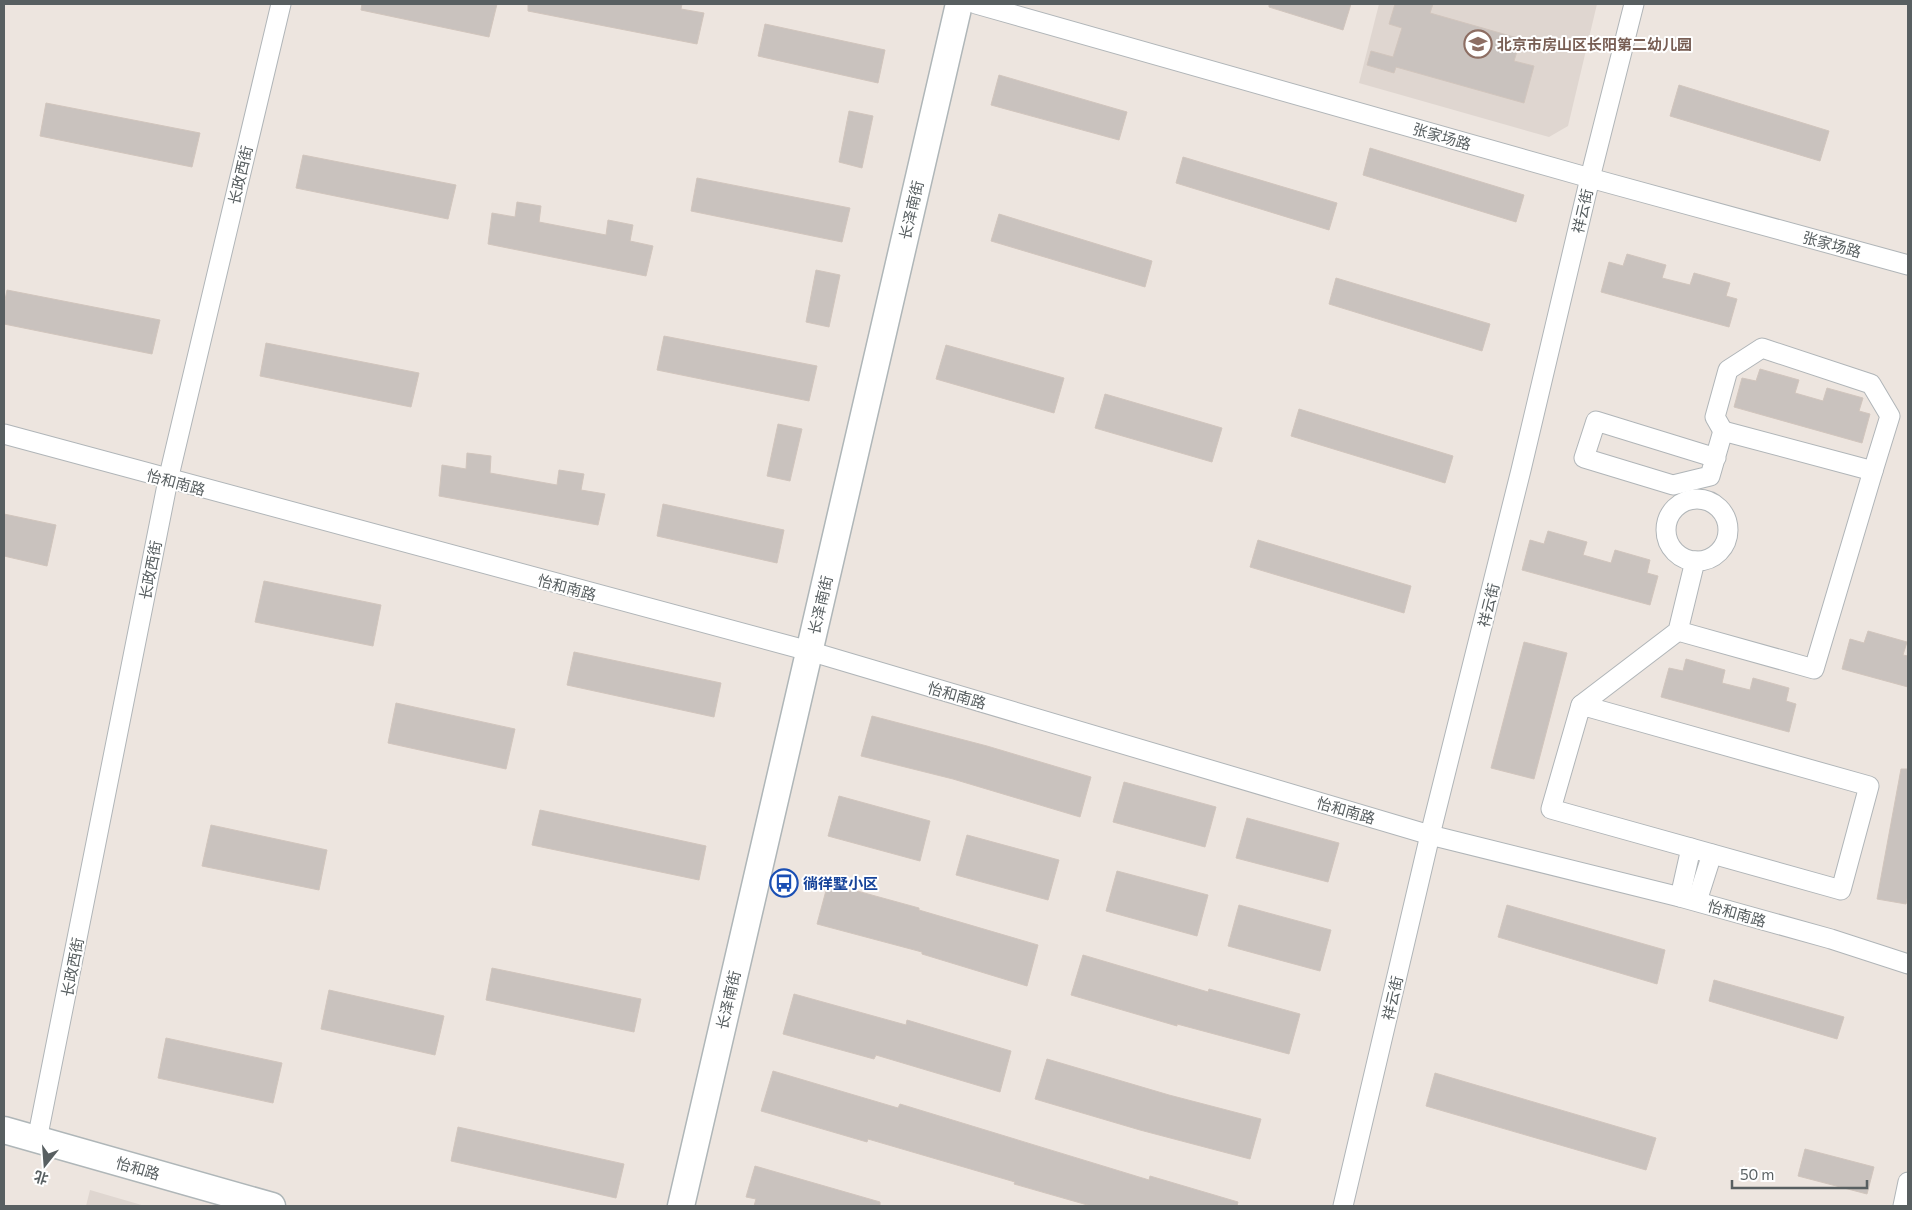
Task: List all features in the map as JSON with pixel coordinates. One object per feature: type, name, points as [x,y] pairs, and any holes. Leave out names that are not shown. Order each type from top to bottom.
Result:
[{"type":"street","name":"长政西街","points":[[37,1140],[168,480],[281,4]]},
{"type":"street","name":"长泽南街","points":[[681,1206],[958,4]]},
{"type":"street","name":"张家场路","points":[[976,4],[1590,178],[1908,265]]},
{"type":"street","name":"祥云街","points":[[1343,1206],[1430,835],[1522,470],[1590,178],[1634,4]]},
{"type":"street","points":[[1678,631],[1814,670],[1890,416],[1871,384],[1762,348],[1728,370],[1715,417],[1723,431],[1716,458],[1710,476],[1673,485],[1584,458],[1596,421],[1716,458]]},
{"type":"street","points":[[1723,431],[1872,471]]},
{"type":"street","name":"怡和南路","points":[[4,434],[168,480],[809,651],[1430,835],[1688,899],[1831,938],[1908,964]]},
{"type":"street","points":[[1694,480],[1699,498]]},
{"type":"street","points":[[1699,498],[1710,501],[1725,516],[1728,526],[1728,537],[1716,555],[1706,560],[1695,561],[1677,554],[1667,538],[1666,528],[1672,510],[1688,500],[1699,498]]},
{"type":"street","points":[[1581,705],[1870,786],[1841,890],[1552,809],[1581,705],[1678,631],[1695,561]]},
{"type":"street","points":[[1688,899],[1691,848]]},
{"type":"street","points":[[1688,899],[1712,854]]},
{"type":"street","name":"怡和路","points":[[4,1130],[272,1206]]},
{"type":"street","points":[[1903,1206],[1908,1182]]},
{"type":"shaded area","name":"北京市房山区长阳第二幼儿园","points":[[1379,4],[1597,4],[1568,126],[1549,137],[1359,83]]},
{"type":"shaded area","points":[[90,1190],[145,1206],[86,1206]]},
{"type":"building","points":[[362,4],[497,4],[489,37],[361,10]]},
{"type":"building","points":[[528,4],[682,4],[681,9],[704,13],[697,44],[528,11]]},
{"type":"building","points":[[1269,4],[1351,4],[1343,30],[1269,7]]},
{"type":"building","points":[[1395,4],[1433,4],[1430,13],[1521,39],[1514,61],[1534,66],[1524,103],[1396,67],[1394,73],[1367,65],[1371,51],[1393,57],[1402,28],[1389,24]]},
{"type":"building","points":[[765,24],[885,50],[878,83],[758,56]]},
{"type":"building","points":[[999,75],[1127,112],[1119,140],[991,105]]},
{"type":"building","points":[[1679,85],[1829,131],[1820,161],[1670,116]]},
{"type":"building","points":[[46,103],[200,133],[192,167],[40,136]]},
{"type":"building","points":[[849,111],[873,116],[862,168],[839,162]]},
{"type":"building","points":[[1370,148],[1524,195],[1516,222],[1363,175]]},
{"type":"building","points":[[303,155],[456,185],[448,219],[296,188]]},
{"type":"building","points":[[1183,157],[1337,203],[1329,230],[1176,183]]},
{"type":"building","points":[[697,178],[850,208],[842,242],[691,211]]},
{"type":"building","points":[[517,202],[541,206],[539,222],[606,235],[608,220],[633,225],[630,241],[653,246],[646,276],[488,244],[492,213],[515,217]]},
{"type":"building","points":[[999,214],[1152,261],[1145,287],[991,241]]},
{"type":"building","points":[[1627,254],[1666,265],[1662,278],[1690,285],[1694,273],[1730,283],[1726,296],[1737,299],[1729,327],[1601,292],[1609,262],[1623,266]]},
{"type":"building","points":[[816,270],[840,275],[829,327],[806,322]]},
{"type":"building","points":[[1336,278],[1490,324],[1482,351],[1329,304]]},
{"type":"building","points":[[7,290],[160,320],[152,354],[4,324],[4,305]]},
{"type":"building","points":[[664,336],[817,366],[809,401],[657,370]]},
{"type":"building","points":[[266,343],[419,373],[411,407],[260,376]]},
{"type":"building","points":[[946,345],[1064,378],[1054,413],[936,379]]},
{"type":"building","points":[[1760,369],[1799,380],[1795,393],[1823,401],[1827,388],[1863,398],[1859,411],[1870,414],[1862,443],[1734,407],[1742,378],[1756,381]]},
{"type":"building","points":[[1105,394],[1222,428],[1212,462],[1095,428]]},
{"type":"building","points":[[1299,409],[1453,456],[1445,483],[1291,436]]},
{"type":"building","points":[[778,424],[802,429],[790,481],[767,476]]},
{"type":"building","points":[[467,453],[491,456],[490,473],[557,485],[559,470],[584,474],[581,490],[605,494],[598,525],[439,496],[442,465],[466,469]]},
{"type":"building","points":[[663,504],[784,530],[777,563],[657,536]]},
{"type":"building","points":[[4,514],[56,525],[47,566],[4,556]]},
{"type":"building","points":[[1548,531],[1587,542],[1583,555],[1611,563],[1615,550],[1650,560],[1647,573],[1658,576],[1650,605],[1522,570],[1530,540],[1544,544]]},
{"type":"building","points":[[1258,540],[1411,586],[1404,613],[1250,567]]},
{"type":"building","points":[[264,581],[381,605],[373,646],[255,622]]},
{"type":"building","points":[[1868,631],[1907,642],[1903,655],[1908,656],[1908,687],[1842,669],[1850,639],[1864,643]]},
{"type":"building","points":[[1524,642],[1567,653],[1534,779],[1491,768]]},
{"type":"building","points":[[574,652],[721,683],[714,717],[567,685]]},
{"type":"building","points":[[1686,659],[1725,670],[1722,683],[1750,690],[1753,678],[1789,688],[1786,701],[1796,704],[1789,732],[1661,697],[1669,668],[1683,671]]},
{"type":"building","points":[[396,703],[515,729],[506,769],[388,743]]},
{"type":"building","points":[[872,716],[987,746],[1091,777],[1080,817],[953,779],[861,756]]},
{"type":"building","points":[[1901,769],[1908,769],[1908,894],[1906,904],[1877,899]]},
{"type":"building","points":[[1124,782],[1216,807],[1205,847],[1113,822]]},
{"type":"building","points":[[839,796],[930,821],[920,861],[828,836]]},
{"type":"building","points":[[540,810],[706,846],[699,880],[532,845]]},
{"type":"building","points":[[1247,818],[1339,843],[1328,882],[1236,858]]},
{"type":"building","points":[[211,825],[327,850],[319,890],[202,866]]},
{"type":"building","points":[[967,835],[1059,860],[1048,900],[956,875]]},
{"type":"building","points":[[1117,871],[1208,895],[1197,936],[1106,911]]},
{"type":"building","points":[[828,883],[919,908],[919,910],[1038,945],[1027,986],[922,954],[922,952],[817,924]]},
{"type":"building","points":[[1239,905],[1331,930],[1320,971],[1228,946]]},
{"type":"building","points":[[1507,905],[1665,950],[1657,984],[1498,937]]},
{"type":"building","points":[[1083,955],[1208,992],[1209,989],[1300,1014],[1289,1054],[1177,1024],[1177,1026],[1071,995]]},
{"type":"building","points":[[492,968],[641,999],[634,1032],[486,1000]]},
{"type":"building","points":[[1714,980],[1844,1017],[1837,1039],[1709,1001]]},
{"type":"building","points":[[329,990],[444,1016],[435,1055],[321,1029]]},
{"type":"building","points":[[794,994],[906,1025],[907,1020],[1011,1051],[1000,1092],[876,1055],[874,1059],[783,1034]]},
{"type":"building","points":[[166,1038],[282,1063],[273,1103],[158,1078]]},
{"type":"building","points":[[1047,1059],[1169,1095],[1261,1119],[1250,1159],[1140,1130],[1035,1099]]},
{"type":"building","points":[[773,1071],[898,1108],[900,1104],[1149,1180],[1150,1176],[1238,1202],[1237,1206],[1091,1206],[868,1139],[867,1142],[761,1111]]},
{"type":"building","points":[[1435,1073],[1656,1138],[1646,1170],[1426,1106]]},
{"type":"building","points":[[458,1127],[624,1164],[616,1198],[451,1161]]},
{"type":"building","points":[[1805,1149],[1874,1167],[1867,1194],[1798,1176]]},
{"type":"building","points":[[755,1166],[880,1202],[880,1206],[754,1206],[756,1199],[746,1197]]},
{"type":"place","name":"北京市房山区长阳第二幼儿园","points":[[1478,44]]},
{"type":"place","name":"徜徉墅小区","points":[[784,883]]}]
